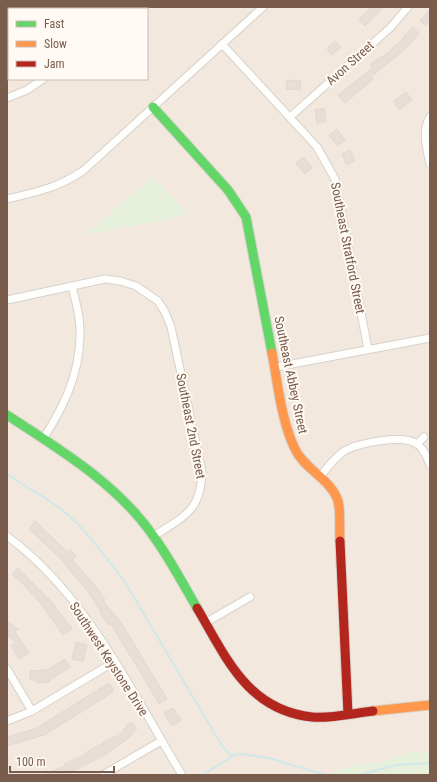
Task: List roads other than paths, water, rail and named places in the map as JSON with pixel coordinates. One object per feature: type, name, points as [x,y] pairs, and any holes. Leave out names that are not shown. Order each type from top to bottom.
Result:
[{"type":"street","points":[[7,199],[48,190],[72,178],[263,7]]},
{"type":"street","name":"Avon Street","points":[[290,117],[390,28],[408,7]]},
{"type":"street","name":"Southeast Stratford Street","points":[[222,44],[317,147],[335,179],[368,349]]},
{"type":"street","points":[[7,98],[27,90],[41,80]]},
{"type":"street","name":"Southeast Abbey Street","points":[[153,107],[228,190],[246,217],[284,415],[292,444],[304,463],[331,488],[338,501],[348,714]]},
{"type":"street","points":[[425,120],[425,141],[430,164]]},
{"type":"street","name":"Southeast 2nd Street","points":[[7,300],[105,279],[136,286],[158,301],[168,319],[202,471],[202,488],[197,502],[188,513],[154,536]]},
{"type":"street","points":[[42,440],[68,397],[78,361],[80,337],[78,315],[72,286]]},
{"type":"street","points":[[276,367],[430,338]]},
{"type":"street","points":[[7,415],[42,440],[77,461],[124,501],[154,536],[240,679],[258,697],[283,711],[313,717],[430,705]]},
{"type":"street","points":[[417,444],[424,437]]},
{"type":"street","points":[[320,477],[332,462],[344,451],[392,439],[408,440],[417,444],[426,455],[430,464]]},
{"type":"street","name":"Southwest Keystone Drive","points":[[7,536],[38,563],[67,593],[114,662],[182,775]]},
{"type":"street","points":[[205,623],[250,597]]},
{"type":"street","points":[[7,721],[32,711],[114,662]]},
{"type":"street","points":[[7,669],[32,711]]},
{"type":"street","points":[[103,775],[161,741]]},
{"type":"waterway","points":[[7,474],[67,514],[98,546],[125,582],[222,746],[230,755],[242,754],[269,758],[326,775]]},
{"type":"waterway","points":[[202,775],[233,756]]},
{"type":"waterway","points":[[359,775],[396,765],[430,763]]}]
